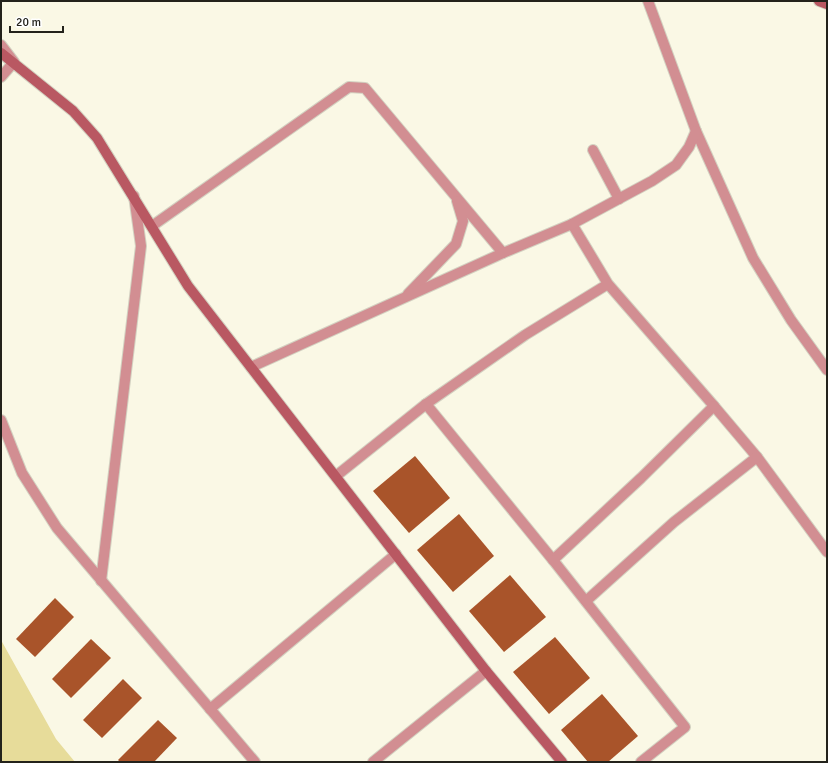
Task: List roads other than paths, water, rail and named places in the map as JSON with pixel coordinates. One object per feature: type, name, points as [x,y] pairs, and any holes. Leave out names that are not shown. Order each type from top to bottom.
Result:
[{"type":"street","points":[[648,1],[696,131],[753,258],[790,320],[827,370]]},
{"type":"street","points":[[819,1],[827,4]]},
{"type":"street","points":[[1,45],[14,62]]},
{"type":"street","points":[[1,53],[73,111],[97,138],[188,286],[486,671],[562,762]]},
{"type":"street","points":[[1,77],[14,62]]},
{"type":"street","points":[[152,226],[350,88],[365,88],[503,253]]},
{"type":"street","points":[[251,367],[503,253],[572,224],[652,182],[676,165],[689,147],[696,131]]},
{"type":"street","points":[[593,150],[619,199]]},
{"type":"street","points":[[101,582],[141,246],[134,196]]},
{"type":"street","points":[[405,298],[456,244],[463,221],[455,196]]},
{"type":"street","points":[[572,224],[608,284],[757,457],[827,552]]},
{"type":"street","points":[[336,476],[426,404],[525,335],[608,284]]},
{"type":"street","points":[[426,404],[586,601],[685,727],[641,762]]},
{"type":"street","points":[[553,560],[641,478],[714,406]]},
{"type":"street","points":[[1,420],[22,473],[57,528],[101,582],[255,762]]},
{"type":"street","points":[[586,601],[674,522],[757,457]]},
{"type":"street","points":[[210,709],[396,554]]},
{"type":"street","points":[[374,762],[486,671]]}]
